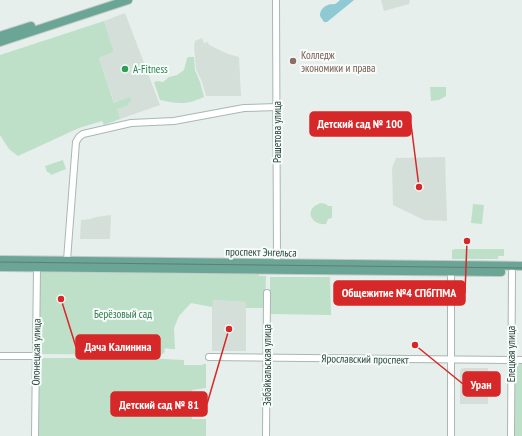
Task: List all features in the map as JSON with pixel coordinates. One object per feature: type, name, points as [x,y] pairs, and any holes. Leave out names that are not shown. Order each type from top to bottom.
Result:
[{"type":"main road","points":[[0,36],[111,0]]},
{"type":"main road","points":[[0,42],[128,0]]},
{"type":"main road","name":"проспект Энгельса","points":[[0,260],[66,260],[277,266],[451,268],[522,266]]},
{"type":"main road","name":"проспект Энгельса","points":[[0,267],[277,266]]},
{"type":"main road","name":"проспект Энгельса","points":[[451,268],[522,272]]},
{"type":"street","name":"Рашетова улица","points":[[276,0],[277,266]]},
{"type":"street","points":[[66,260],[76,142],[83,134],[131,123],[174,121],[244,108],[277,107]]},
{"type":"street","name":"Олонецкая улица","points":[[34,436],[37,268]]},
{"type":"street","points":[[451,268],[451,436]]},
{"type":"street","name":"Елецкая улица","points":[[511,436],[512,272]]},
{"type":"street","name":"Забайкальская улица","points":[[266,436],[267,293]]},
{"type":"street","points":[[0,356],[36,356]]},
{"type":"street","name":"Ярославский проспект","points":[[209,357],[522,360]]},
{"type":"shaded area","points":[[381,0],[410,0],[409,4],[384,11]]},
{"type":"shaded area","points":[[125,13],[160,105],[120,119],[99,58],[114,52],[104,21]]},
{"type":"shaded area","points":[[202,38],[204,43],[208,42],[209,45],[228,54],[239,57],[241,96],[206,96],[196,69],[194,46],[195,41]]},
{"type":"shaded area","points":[[445,157],[447,221],[424,220],[393,205],[392,168],[396,158]]},
{"type":"shaded area","points":[[111,215],[110,239],[80,239],[81,220]]},
{"type":"shaded area","points":[[212,300],[246,302],[246,351],[212,351]]},
{"type":"shaded area","points":[[488,368],[488,404],[460,404],[460,372],[461,369]]},
{"type":"green space","points":[[104,21],[114,52],[99,58],[114,103],[130,97],[131,102],[128,103],[128,105],[117,109],[120,119],[104,125],[102,121],[79,128],[18,156],[9,149],[0,135],[0,55]]},
{"type":"green space","points":[[194,57],[195,70],[204,97],[187,103],[160,100],[154,82],[163,82],[169,77],[177,75],[184,70],[187,58]]},
{"type":"green space","points":[[430,87],[446,87],[446,96],[439,100],[431,101]]},
{"type":"green space","points":[[63,160],[66,169],[51,175],[47,172],[45,166]]},
{"type":"green space","points":[[321,203],[332,206],[332,218],[328,219],[326,224],[321,224],[313,220],[311,216],[312,209]]},
{"type":"green space","points":[[473,204],[484,205],[482,224],[471,223]]},
{"type":"green space","points":[[504,249],[504,256],[498,256],[498,259],[452,259],[452,250]]},
{"type":"green space","name":"Берёзовый сад","points":[[39,272],[259,274],[259,276],[266,276],[265,308],[246,308],[246,302],[213,300],[212,307],[191,303],[179,316],[174,328],[175,349],[164,349],[165,352],[161,355],[39,354]]},
{"type":"green space","points":[[270,277],[330,277],[331,315],[270,314]]},
{"type":"green space","points":[[39,358],[154,358],[184,360],[184,365],[206,364],[206,388],[192,390],[192,419],[206,419],[206,436],[36,436]]},
{"type":"green space","points":[[517,363],[522,363],[522,436],[513,436],[514,368]]},
{"type":"water","points":[[340,0],[354,0],[327,22],[324,22],[320,16],[323,8],[331,4],[335,4]]},
{"type":"tram line","points":[[0,262],[522,268]]},
{"type":"place","name":"Колледж экономики и права","points":[[293,61]]},
{"type":"place","name":"A-Fitness","points":[[125,69]]},
{"type":"place","name":"Детский сад № 100","points":[[419,187]]},
{"type":"place","name":"Общежитие №4 СПбГПМА","points":[[467,241]]},
{"type":"place","name":"Дача Калинина","points":[[61,299]]},
{"type":"place","name":"Детский сад № 81","points":[[229,329]]},
{"type":"place","name":"Уран","points":[[415,345]]}]
